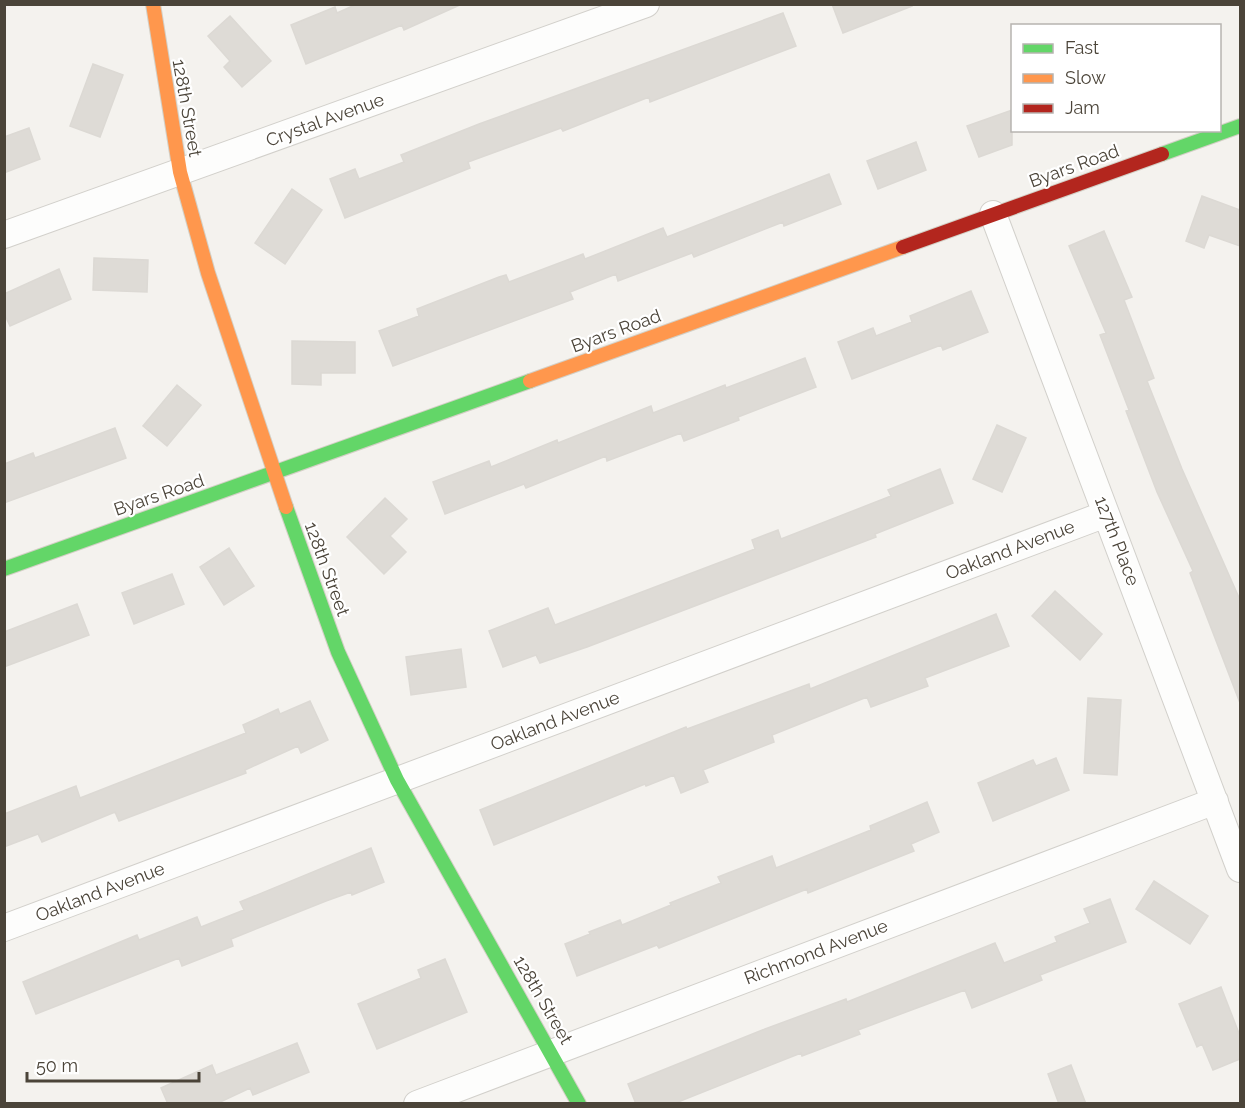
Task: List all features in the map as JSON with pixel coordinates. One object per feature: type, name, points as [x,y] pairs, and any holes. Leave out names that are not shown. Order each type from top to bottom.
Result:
[{"type":"street","name":"128th Street","points":[[153,4],[180,172],[208,273],[274,473],[338,652],[397,780],[552,1052],[579,1104]]},
{"type":"street","name":"Crystal Avenue","points":[[4,235],[646,4]]},
{"type":"street","name":"Byars Road","points":[[4,568],[1240,126]]},
{"type":"street","name":"127th Place","points":[[993,214],[1240,869]]},
{"type":"street","name":"Oakland Avenue","points":[[4,928],[1106,514]]},
{"type":"street","name":"Richmond Avenue","points":[[417,1104],[1215,801]]},
{"type":"building","points":[[357,4],[462,4],[404,30],[402,25],[306,64],[291,25],[335,7],[337,13]]},
{"type":"building","points":[[832,4],[911,4],[912,6],[843,33]]},
{"type":"building","points":[[783,13],[796,46],[650,102],[649,97],[563,131],[561,128],[468,162],[470,168],[345,218],[330,179],[355,169],[359,179],[404,162],[401,155],[479,124]]},
{"type":"building","points":[[230,16],[271,61],[242,87],[224,67],[230,61],[208,36]]},
{"type":"building","points":[[93,64],[123,75],[100,137],[70,126]]},
{"type":"building","points":[[1011,110],[1012,145],[979,157],[967,126]]},
{"type":"building","points":[[29,128],[40,159],[4,173],[4,137]]},
{"type":"building","points":[[916,142],[926,170],[878,189],[867,161]]},
{"type":"building","points":[[829,174],[841,204],[784,226],[783,222],[694,257],[692,253],[618,281],[616,274],[570,292],[573,299],[393,366],[379,331],[419,316],[417,309],[499,277],[506,275],[509,282],[583,254],[585,259],[663,228],[667,237]]},
{"type":"building","points":[[292,189],[322,210],[285,264],[255,243]]},
{"type":"building","points":[[1202,196],[1240,210],[1240,246],[1209,235],[1204,248],[1186,241]]},
{"type":"building","points":[[1104,231],[1132,297],[1124,300],[1154,378],[1147,381],[1182,469],[1240,600],[1240,703],[1190,573],[1193,571],[1157,492],[1126,411],[1129,410],[1100,335],[1106,333],[1069,246]]},
{"type":"building","points":[[94,258],[148,260],[147,292],[93,290]]},
{"type":"building","points":[[59,269],[71,299],[10,326],[4,313],[4,294]]},
{"type":"building","points":[[971,291],[988,332],[943,350],[941,345],[852,379],[838,342],[873,328],[876,336],[912,322],[910,316]]},
{"type":"building","points":[[292,341],[355,342],[355,373],[321,373],[321,385],[292,384]]},
{"type":"building","points":[[805,358],[816,387],[684,441],[681,433],[607,461],[606,456],[526,488],[524,484],[445,514],[433,482],[489,461],[491,467],[651,406],[653,413],[725,385],[726,388]]},
{"type":"building","points":[[177,385],[201,405],[167,446],[143,426]]},
{"type":"building","points":[[997,425],[1026,438],[1002,492],[973,479]]},
{"type":"building","points":[[115,428],[126,458],[4,503],[4,464],[33,453],[35,458]]},
{"type":"building","points":[[940,469],[953,503],[875,534],[876,537],[587,647],[540,663],[536,655],[503,667],[489,631],[548,608],[555,625],[755,549],[752,540],[778,530],[781,539],[891,496],[888,490]]},
{"type":"building","points":[[385,498],[407,519],[390,536],[406,552],[384,574],[347,537]]},
{"type":"building","points":[[229,548],[254,586],[224,605],[200,567]]},
{"type":"building","points":[[172,574],[184,604],[134,624],[122,593]]},
{"type":"building","points":[[1055,591],[1102,634],[1080,660],[1032,616]]},
{"type":"building","points":[[77,604],[89,635],[4,667],[4,632]]},
{"type":"building","points":[[996,614],[1009,646],[925,678],[928,686],[871,707],[867,697],[772,735],[774,742],[703,770],[708,782],[681,793],[674,775],[646,786],[645,784],[494,845],[480,810],[686,727],[687,729],[809,684],[810,689]]},
{"type":"building","points":[[461,649],[466,687],[411,695],[406,657]]},
{"type":"building","points":[[1088,698],[1121,700],[1117,775],[1084,773]]},
{"type":"building","points":[[310,701],[328,740],[301,753],[298,746],[245,770],[246,773],[119,821],[115,812],[42,842],[38,834],[4,847],[4,814],[76,786],[80,798],[246,733],[243,725],[278,709],[280,714]]},
{"type":"building","points":[[1056,758],[1069,790],[993,821],[978,783],[1033,760],[1036,766]]},
{"type":"building","points":[[927,802],[939,832],[911,844],[914,851],[808,893],[807,889],[659,948],[657,945],[577,976],[565,944],[590,934],[589,932],[620,920],[622,925],[671,905],[670,903],[721,883],[718,877],[772,856],[776,868],[871,830],[870,826]]},
{"type":"building","points":[[371,848],[384,882],[352,895],[351,892],[326,901],[231,939],[233,946],[182,966],[179,958],[36,1014],[23,982],[137,935],[139,940],[197,917],[201,927],[244,910],[240,902]]},
{"type":"building","points":[[1154,881],[1208,916],[1190,944],[1136,909]]},
{"type":"building","points":[[1110,899],[1126,942],[1040,975],[1042,980],[972,1008],[965,990],[858,1030],[860,1034],[802,1056],[801,1053],[673,1104],[636,1104],[628,1084],[765,1029],[846,999],[847,1002],[995,943],[1004,963],[1057,942],[1055,937],[1090,923],[1084,909]]},
{"type":"building","points":[[445,959],[467,1012],[377,1049],[358,1004],[421,978],[418,970]]},
{"type":"building","points":[[1221,987],[1240,1036],[1240,1059],[1213,1070],[1202,1044],[1197,1047],[1179,1004]]},
{"type":"building","points":[[297,1043],[309,1072],[253,1095],[250,1088],[216,1104],[168,1104],[161,1088],[212,1065],[216,1075]]},
{"type":"building","points":[[1071,1065],[1086,1104],[1059,1104],[1048,1074]]},
{"type":"traffic: fast","points":[[1162,154],[1240,126]]},
{"type":"traffic: fast","points":[[4,569],[530,381]]},
{"type":"traffic: fast","points":[[286,507],[338,652],[397,780],[579,1104]]},
{"type":"traffic: slow","points":[[153,4],[180,172],[208,273],[286,507]]},
{"type":"traffic: slow","points":[[530,381],[903,247]]},
{"type":"traffic: jam","points":[[903,247],[1162,154]]}]
